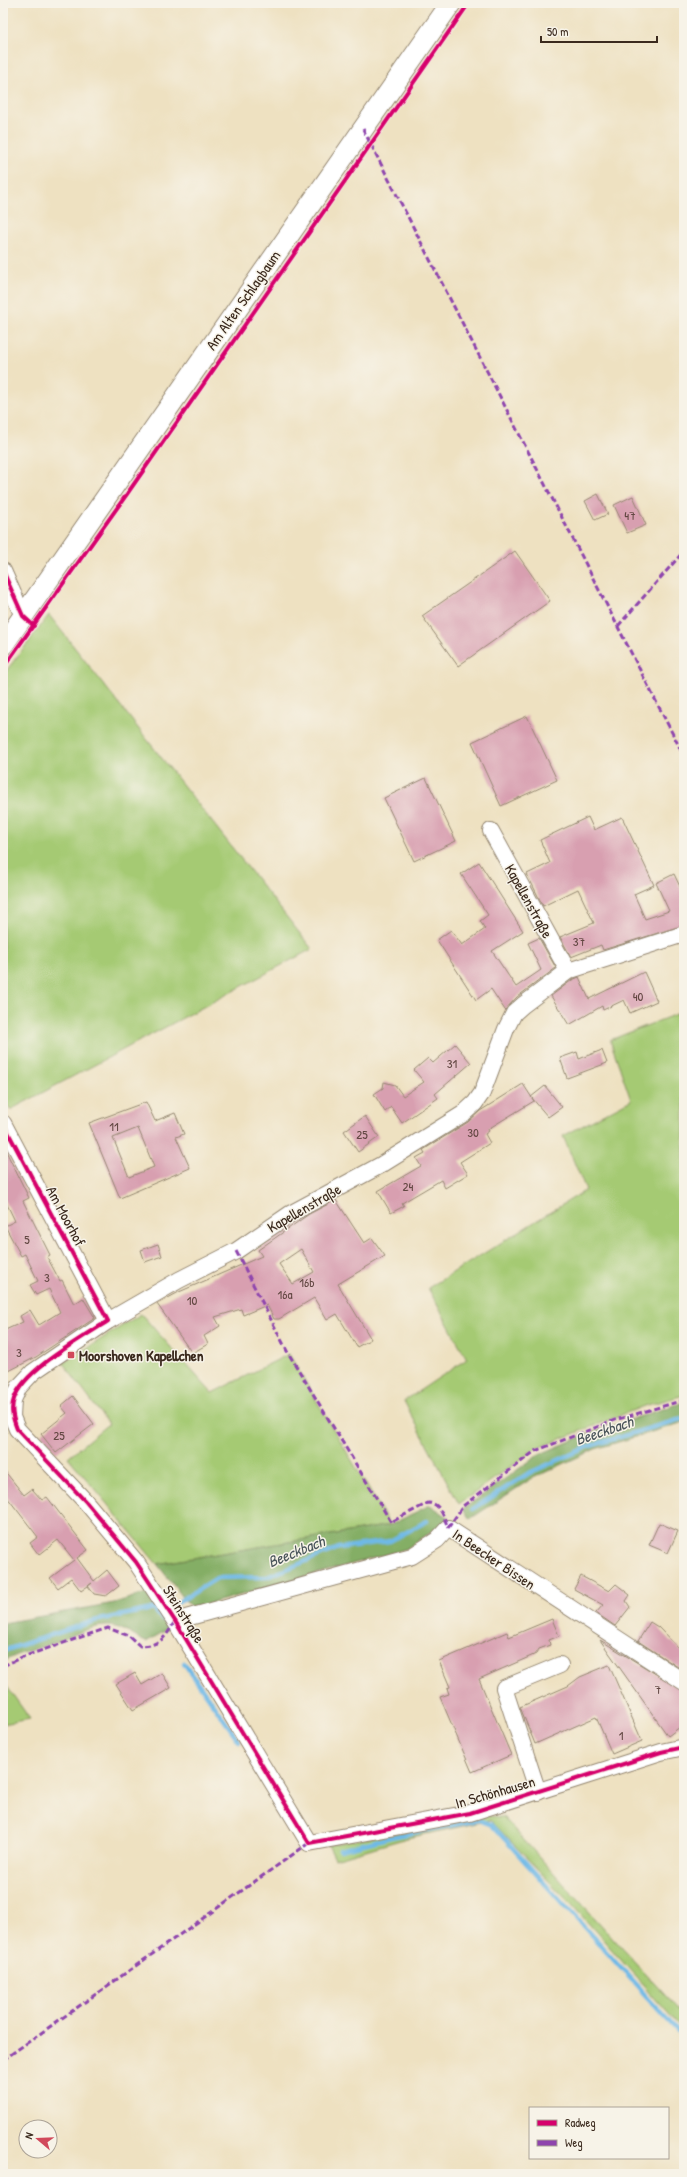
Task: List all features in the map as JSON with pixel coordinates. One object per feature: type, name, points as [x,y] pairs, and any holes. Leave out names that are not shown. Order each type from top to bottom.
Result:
[{"type":"main road","name":"Am Alten Schlagbaum","points":[[23,616],[451,3]]},
{"type":"main road","points":[[3,645],[23,616]]},
{"type":"street","points":[[3,571],[23,616]]},
{"type":"street","name":"Kapellenstraße","points":[[491,831],[568,971]]},
{"type":"street","name":"Kapellenstraße","points":[[8,1414],[19,1387],[33,1372],[108,1321],[179,1280],[236,1251],[290,1214],[381,1165],[463,1114],[475,1103],[482,1093],[514,1013],[568,971],[684,934]]},
{"type":"street","name":"Am Moorhof","points":[[3,1123],[108,1321]]},
{"type":"street","name":"Steinstraße","points":[[8,1414],[17,1429],[86,1502],[136,1562],[175,1621],[309,1843]]},
{"type":"street","name":"In Beecker Bissen","points":[[175,1621],[412,1556],[438,1540],[448,1528],[684,1682]]},
{"type":"street","points":[[538,1792],[504,1688],[560,1665]]},
{"type":"street","name":"In Schönhausen","points":[[309,1843],[470,1814],[661,1752],[684,1747]]},
{"type":"green space","points":[[49,615],[312,949],[10,1110],[3,1097],[3,675]]},
{"type":"green space","points":[[684,1011],[684,1395],[644,1406],[535,1449],[459,1504],[404,1401],[467,1359],[428,1288],[586,1190],[563,1136],[631,1100],[610,1040]]},
{"type":"green space","points":[[141,1314],[212,1393],[289,1354],[390,1525],[157,1564],[68,1457],[108,1424],[63,1363]]},
{"type":"green space","points":[[684,1402],[684,1422],[595,1449],[531,1479],[470,1519],[463,1509],[538,1455],[587,1434]]},
{"type":"green space","points":[[430,1505],[448,1517],[442,1525],[406,1549],[205,1605],[190,1606],[157,1564],[390,1525]]},
{"type":"green space","points":[[159,1589],[180,1619],[170,1628],[146,1642],[117,1627],[100,1626],[22,1653],[3,1662],[3,1623],[114,1603]]},
{"type":"green space","points":[[3,1681],[30,1719],[3,1724]]},
{"type":"green space","points":[[488,1816],[503,1817],[684,2016],[684,2031],[574,1907],[490,1820],[407,1838],[335,1859],[328,1845]]},
{"type":"building","points":[[598,494],[608,514],[595,520],[585,501]]},
{"type":"building","points":[[633,496],[646,525],[627,533],[614,505]]},
{"type":"building","points":[[515,551],[550,601],[458,666],[422,616]]},
{"type":"building","points":[[527,716],[557,780],[501,806],[472,742]]},
{"type":"building","points":[[426,778],[456,841],[414,861],[384,798]]},
{"type":"building","points":[[588,817],[594,830],[622,817],[654,885],[634,894],[645,919],[669,911],[656,883],[674,874],[684,895],[684,925],[603,950],[601,945],[571,957],[560,937],[594,923],[578,889],[543,906],[527,874],[550,863],[540,840]]},
{"type":"building","points":[[479,862],[523,931],[492,951],[516,987],[541,970],[528,943],[539,938],[556,968],[517,997],[505,1010],[491,989],[476,1000],[437,940],[451,930],[462,945],[485,929],[480,921],[488,915],[461,874]]},
{"type":"building","points":[[644,972],[657,1001],[630,1013],[624,1000],[603,1010],[602,1006],[569,1025],[551,996],[572,980],[579,977],[589,999]]},
{"type":"building","points":[[455,1044],[471,1063],[435,1094],[438,1098],[402,1123],[391,1107],[385,1112],[374,1094],[383,1088],[384,1082],[395,1085],[403,1096],[424,1082],[414,1070],[428,1058],[433,1063]]},
{"type":"building","points":[[602,1050],[607,1063],[567,1078],[560,1058],[577,1052],[579,1059]]},
{"type":"building","points":[[523,1084],[534,1101],[488,1129],[489,1131],[485,1134],[490,1143],[460,1162],[468,1174],[445,1188],[441,1180],[402,1203],[404,1206],[391,1213],[378,1191],[421,1166],[416,1158],[425,1153],[423,1150],[468,1122],[480,1111]]},
{"type":"building","points":[[545,1086],[562,1107],[548,1117],[531,1097]]},
{"type":"building","points":[[146,1102],[155,1121],[175,1113],[184,1134],[176,1137],[190,1168],[120,1198],[89,1123]],"holes":[[[138,1128],[154,1167],[129,1177],[113,1138]]]},
{"type":"building","points":[[365,1116],[379,1137],[358,1152],[344,1131]]},
{"type":"building","points":[[3,1145],[29,1198],[23,1201],[50,1255],[47,1257],[60,1281],[62,1280],[74,1304],[83,1298],[95,1318],[36,1357],[3,1374],[3,1331],[23,1322],[20,1316],[30,1310],[39,1325],[60,1312],[49,1289],[36,1295],[30,1285],[38,1281],[25,1254],[21,1256],[5,1226],[15,1221],[3,1196]]},
{"type":"building","points":[[336,1200],[364,1243],[372,1238],[385,1256],[338,1284],[371,1339],[357,1347],[337,1314],[327,1320],[314,1298],[279,1319],[274,1319],[267,1305],[243,1315],[241,1309],[215,1317],[220,1326],[204,1336],[208,1344],[192,1353],[157,1304],[179,1292],[262,1256],[258,1250],[309,1214]],"holes":[[[301,1249],[314,1272],[293,1284],[279,1264]]]},
{"type":"building","points":[[158,1244],[162,1256],[145,1262],[141,1250]]},
{"type":"building","points":[[73,1396],[94,1424],[56,1453],[41,1434],[67,1413],[61,1406]]},
{"type":"building","points":[[3,1469],[24,1495],[32,1489],[42,1500],[47,1497],[88,1550],[77,1558],[94,1581],[107,1570],[119,1586],[106,1596],[94,1594],[88,1586],[92,1583],[81,1591],[71,1578],[58,1588],[50,1578],[74,1560],[58,1540],[39,1555],[30,1543],[38,1537],[3,1492]]},
{"type":"building","points":[[659,1523],[678,1531],[668,1553],[649,1545]]},
{"type":"building","points":[[581,1576],[609,1591],[616,1584],[630,1595],[626,1601],[630,1607],[615,1626],[596,1613],[603,1605],[574,1589]]},
{"type":"building","points":[[552,1619],[559,1636],[549,1640],[550,1645],[539,1649],[536,1654],[479,1679],[511,1755],[472,1772],[440,1697],[449,1694],[447,1688],[450,1687],[439,1661],[507,1632],[509,1637]]},
{"type":"building","points":[[650,1622],[658,1627],[684,1654],[684,1671],[638,1641]]},
{"type":"building","points":[[600,1640],[684,1691],[684,1724],[668,1736]]},
{"type":"building","points":[[609,1665],[642,1741],[612,1754],[596,1717],[535,1744],[520,1707],[568,1686],[580,1677]]},
{"type":"building","points":[[135,1673],[142,1685],[162,1673],[171,1688],[133,1710],[116,1684]]},
{"type":"waterway","name":"Beeckbach","points":[[473,1509],[529,1473],[590,1446],[684,1418]]},
{"type":"waterway","name":"Beeckbach","points":[[177,1603],[217,1578],[267,1577],[339,1548],[390,1541],[427,1521]]},
{"type":"waterway","points":[[153,1608],[163,1620]]},
{"type":"waterway","name":"Beeckbach","points":[[3,1651],[94,1621],[157,1608]]},
{"type":"waterway","points":[[184,1663],[239,1741]]},
{"type":"waterway","points":[[340,1850],[391,1837],[479,1820],[492,1825],[684,2038]]},
{"type":"marked path","points":[[363,129],[684,756]]},
{"type":"marked path","points":[[618,626],[684,551]]},
{"type":"marked path","points":[[236,1251],[287,1351],[391,1522],[428,1503],[439,1508],[448,1528]]},
{"type":"marked path","points":[[448,1528],[463,1506],[535,1451],[615,1420],[684,1400]]},
{"type":"marked path","points":[[3,1666],[22,1657],[108,1628],[129,1636],[140,1646],[147,1646],[162,1640],[169,1632],[175,1621]]},
{"type":"marked path","points":[[3,2060],[309,1843]]},
{"type":"cycle path","points":[[3,668],[127,494],[469,3]]},
{"type":"cycle path","points":[[3,571],[23,616],[34,626]]},
{"type":"cycle path","points":[[3,1123],[108,1321],[69,1346],[41,1366],[29,1377],[20,1388],[14,1399],[12,1406],[14,1422],[17,1429],[86,1502],[136,1562],[175,1621],[309,1843],[470,1813],[661,1752],[684,1747]]},
{"type":"place","name":"Moorshoven Kapellchen","points":[[71,1355]]}]
